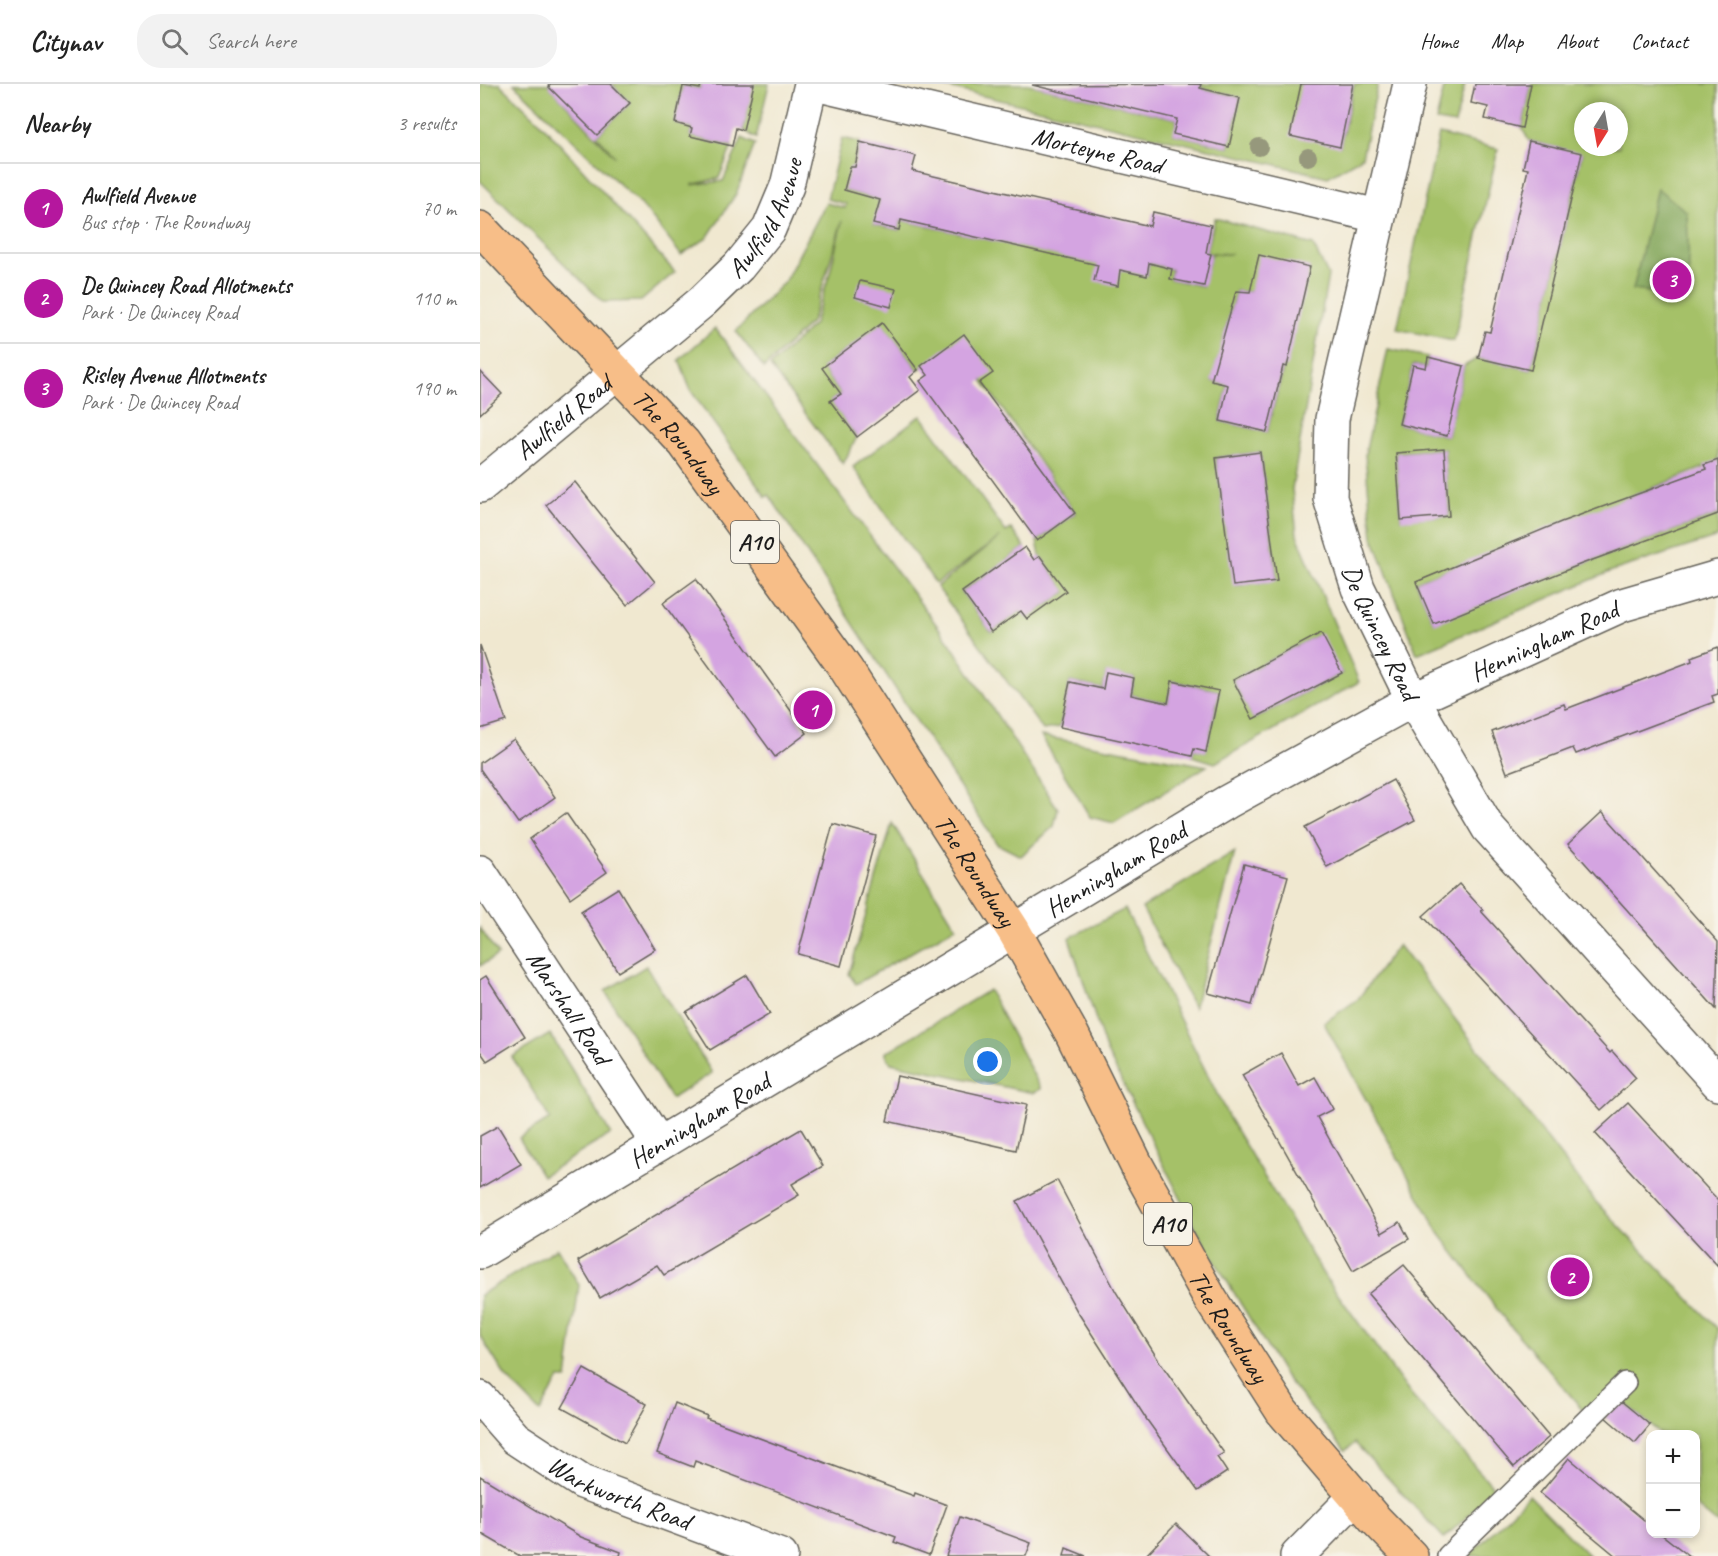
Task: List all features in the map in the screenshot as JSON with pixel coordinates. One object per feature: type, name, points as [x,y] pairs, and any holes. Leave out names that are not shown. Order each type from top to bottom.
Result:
[{"type":"highway","name":"The Roundway","points":[[480,228],[684,443],[846,669],[1014,931],[1072,1034],[1137,1166],[1211,1300],[1282,1411],[1411,1556]]},
{"type":"street","name":"Morteyne Road","points":[[813,84],[1378,216]]},
{"type":"street","name":"Awlfield Avenue","points":[[618,371],[703,301],[739,266],[769,229],[787,186],[813,84]]},
{"type":"street","name":"De Quincey Road","points":[[1410,84],[1332,419],[1330,498],[1358,588],[1413,700],[1488,828],[1718,1083]]},
{"type":"street","name":"Awlfield Road","points":[[480,486],[618,371]]},
{"type":"street","name":"Henningham Road","points":[[480,1252],[1227,802],[1413,700],[1622,605],[1718,577]]},
{"type":"street","name":"Marshall Road","points":[[480,872],[659,1144]]},
{"type":"street","name":"Warkworth Road","points":[[480,1398],[515,1438],[582,1482],[781,1556]]},
{"type":"street","points":[[1297,1556],[1356,1496]]},
{"type":"lane","points":[[1448,1556],[1625,1383]]},
{"type":"green space","points":[[480,84],[500,84],[539,121],[675,272],[641,301],[603,302],[480,181]]},
{"type":"green space","points":[[514,84],[551,84],[549,86],[615,157],[597,135],[630,103],[611,84],[701,84],[700,89],[683,86],[675,123],[692,128],[690,136],[732,146],[719,178],[691,185],[723,181],[742,138],[755,144],[736,194],[707,238],[681,255],[645,209]]},
{"type":"green space","points":[[752,84],[769,84],[756,138],[743,130]]},
{"type":"green space","points":[[932,84],[1028,84],[1177,119],[1174,134],[1229,147],[1240,98],[1200,88],[1201,84],[1301,84],[1340,146],[1354,84],[1378,84],[1362,157],[1328,177]]},
{"type":"green space","points":[[1445,84],[1465,84],[1455,124],[1436,121]]},
{"type":"green space","points":[[1531,84],[1718,84],[1718,462],[1416,582],[1434,623],[1579,565],[1718,514],[1718,537],[1612,571],[1417,654],[1373,537],[1365,454],[1388,349],[1428,357],[1426,368],[1413,365],[1399,424],[1447,436],[1464,366],[1478,358],[1531,370],[1582,156],[1628,156],[1628,102],[1574,102],[1574,152],[1529,141],[1522,128]],"holes":[[[1444,449],[1449,516],[1401,519],[1396,453]]]},
{"type":"green space","points":[[1439,134],[1498,149],[1454,341],[1397,329]]},
{"type":"green space","points":[[842,138],[860,142],[845,190],[880,200],[874,224],[899,230],[901,220],[1147,275],[1149,263],[1172,269],[1170,279],[1203,286],[1211,254],[1232,254],[1206,253],[1215,218],[1313,245],[1328,275],[1292,489],[1297,535],[1359,682],[1215,763],[1192,756],[1194,749],[1206,751],[1219,691],[1173,681],[1168,703],[1131,695],[1134,678],[1106,673],[1103,689],[1070,682],[1060,727],[1043,730],[937,587],[1000,537],[936,584],[853,467],[921,415],[1006,532],[1011,529],[1025,547],[962,592],[991,632],[1021,611],[1027,619],[1066,592],[1040,556],[1037,541],[1075,513],[982,380],[964,335],[918,370],[882,324],[822,368],[841,394],[831,401],[857,437],[843,464],[770,366],[814,324],[842,221],[812,321],[764,368],[736,331],[785,281],[826,203],[845,208],[846,204],[827,199]],"holes":[[[1309,268],[1267,432],[1220,421],[1228,385],[1212,381],[1236,291],[1250,292]],[[1260,452],[1277,580],[1234,586],[1216,458]],[[1316,636],[1342,673],[1254,719],[1233,680]]]},
{"type":"green space","points":[[1657,188],[1687,212],[1689,272],[1670,294],[1633,290]]},
{"type":"green space","points":[[715,328],[950,643],[1058,809],[1054,826],[1021,856],[997,844],[769,495],[766,497],[691,391],[679,360]]},
{"type":"green space","points":[[1041,736],[1207,766],[1114,823],[1090,817]]},
{"type":"green space","points":[[892,823],[956,927],[856,984],[849,974]]},
{"type":"green space","points":[[1235,852],[1194,1008],[1142,908]]},
{"type":"green space","points":[[1125,909],[1230,1120],[1323,1274],[1411,1395],[1496,1490],[1444,1538],[1355,1443],[1345,1451],[1284,1375],[1199,1235],[1106,1050],[1069,938]]},
{"type":"green space","points":[[480,928],[498,955],[480,966]]},
{"type":"green space","points":[[1398,945],[1595,1201],[1718,1329],[1718,1524],[1700,1509],[1700,1430],[1656,1430],[1620,1400],[1597,1426],[1506,1321],[1439,1233],[1324,1023],[1358,999]]},
{"type":"green space","points":[[646,966],[712,1073],[671,1099],[605,991]]},
{"type":"green space","points":[[989,990],[1041,1089],[1033,1093],[891,1063],[885,1053]]},
{"type":"green space","points":[[550,1034],[611,1134],[542,1176],[519,1138],[550,1119],[512,1057]]},
{"type":"green space","points":[[557,1248],[579,1285],[567,1379],[559,1379],[540,1412],[506,1377],[480,1336],[480,1295]]},
{"type":"green space","points":[[1529,1495],[1589,1556],[1469,1556]]},
{"type":"building","points":[[551,84],[611,84],[630,103],[597,135],[548,86]]},
{"type":"building","points":[[701,84],[754,84],[743,130],[736,128],[732,146],[690,136],[692,128],[675,123],[683,86],[700,89]]},
{"type":"building","points":[[1201,84],[1200,88],[1240,98],[1229,147],[1173,134],[1177,119],[1032,85]]},
{"type":"building","points":[[1301,84],[1353,84],[1340,147],[1290,136]]},
{"type":"building","points":[[1475,84],[1531,84],[1522,128],[1485,119],[1488,107],[1471,103]]},
{"type":"building","points":[[1529,141],[1574,151],[1574,156],[1581,156],[1531,370],[1478,358],[1485,331],[1490,332],[1528,169],[1523,168]]},
{"type":"building","points":[[860,142],[916,156],[912,171],[1150,226],[1153,212],[1211,225],[1206,253],[1211,254],[1204,286],[1170,279],[1172,269],[1149,263],[1147,276],[1120,270],[1118,286],[1094,281],[1098,265],[901,220],[899,230],[873,224],[880,200],[844,190],[850,167],[855,167]]},
{"type":"building","points":[[1259,255],[1310,267],[1287,367],[1283,366],[1267,432],[1220,421],[1228,385],[1211,381],[1236,291],[1250,292]]},
{"type":"building","points":[[860,281],[896,289],[891,307],[855,297]]},
{"type":"building","points":[[882,323],[918,370],[910,377],[920,390],[857,437],[830,401],[841,394],[822,368]]},
{"type":"building","points":[[964,334],[993,373],[979,383],[1075,513],[1037,541],[920,381],[928,375],[921,366]]},
{"type":"building","points":[[1428,357],[1464,366],[1447,436],[1399,424],[1413,365],[1426,368]]},
{"type":"building","points":[[480,371],[502,394],[480,414]]},
{"type":"building","points":[[1444,449],[1449,516],[1401,520],[1396,453]]},
{"type":"building","points":[[1260,452],[1277,581],[1233,586],[1216,458]]},
{"type":"building","points":[[1718,460],[1718,514],[1579,565],[1434,624],[1416,582],[1561,522],[1706,469],[1704,465]]},
{"type":"building","points":[[575,482],[655,582],[627,605],[546,505]]},
{"type":"building","points":[[1025,547],[1034,560],[1040,556],[1066,591],[1027,619],[1021,611],[991,632],[962,592]]},
{"type":"building","points":[[696,579],[807,733],[775,757],[663,603]]},
{"type":"building","points":[[1321,633],[1342,673],[1253,719],[1233,680]]},
{"type":"building","points":[[480,645],[506,721],[480,729]]},
{"type":"building","points":[[1718,647],[1718,694],[1712,696],[1714,702],[1576,754],[1573,748],[1507,773],[1492,732],[1564,704],[1566,709],[1692,661],[1691,657]]},
{"type":"building","points":[[1106,672],[1134,678],[1131,695],[1168,703],[1172,681],[1219,691],[1206,752],[1194,749],[1192,756],[1060,727],[1070,682],[1103,689]]},
{"type":"building","points":[[514,739],[555,797],[518,823],[480,769],[480,763]]},
{"type":"building","points":[[1393,780],[1415,820],[1327,867],[1305,827]]},
{"type":"building","points":[[1602,812],[1718,942],[1716,1009],[1568,844]]},
{"type":"building","points":[[566,813],[607,872],[570,898],[530,839]]},
{"type":"building","points":[[833,824],[876,836],[841,966],[798,954]]},
{"type":"building","points":[[1244,864],[1288,876],[1252,1005],[1208,993]]},
{"type":"building","points":[[1459,884],[1610,1053],[1612,1051],[1636,1078],[1601,1110],[1423,916]]},
{"type":"building","points":[[618,888],[655,949],[618,972],[581,911]]},
{"type":"building","points":[[747,975],[770,1014],[710,1050],[686,1012]]},
{"type":"building","points":[[486,976],[525,1037],[487,1061],[480,1051],[480,980]]},
{"type":"building","points":[[1281,1053],[1299,1086],[1315,1077],[1333,1109],[1317,1117],[1382,1233],[1400,1222],[1409,1239],[1353,1271],[1242,1075]]},
{"type":"building","points":[[897,1076],[1026,1105],[1016,1150],[887,1121]]},
{"type":"building","points":[[1628,1103],[1718,1200],[1718,1266],[1595,1133]]},
{"type":"building","points":[[498,1126],[521,1164],[480,1188],[480,1136]]},
{"type":"building","points":[[801,1129],[823,1166],[792,1184],[799,1195],[664,1275],[657,1265],[600,1298],[578,1261]]},
{"type":"building","points":[[1057,1180],[1116,1292],[1159,1361],[1224,1453],[1217,1457],[1227,1472],[1198,1491],[1147,1420],[1077,1311],[1017,1201]]},
{"type":"building","points":[[1404,1265],[1549,1437],[1514,1467],[1368,1294]]},
{"type":"building","points":[[584,1369],[647,1404],[625,1443],[562,1408]]},
{"type":"building","points":[[1620,1400],[1650,1425],[1635,1443],[1605,1417]]},
{"type":"building","points":[[675,1403],[707,1416],[706,1418],[914,1496],[915,1493],[947,1505],[929,1555],[894,1542],[896,1537],[695,1461],[693,1467],[657,1453]]},
{"type":"building","points":[[1569,1458],[1646,1522],[1646,1538],[1666,1538],[1689,1556],[1616,1556],[1540,1493]]},
{"type":"building","points":[[480,1476],[581,1537],[621,1552],[620,1556],[520,1556],[480,1533]]},
{"type":"building","points":[[960,1517],[1031,1543],[1026,1556],[946,1556]]},
{"type":"building","points":[[1176,1524],[1209,1556],[1145,1556]]},
{"type":"building","points":[[1066,1548],[1086,1556],[1064,1556]]},
{"type":"place","name":"Risley Avenue Allotments","points":[[1672,280]]},
{"type":"place","name":"Awlfield Avenue","points":[[813,710]]},
{"type":"place","name":"De Quincey Road Allotments","points":[[1570,1277]]}]
